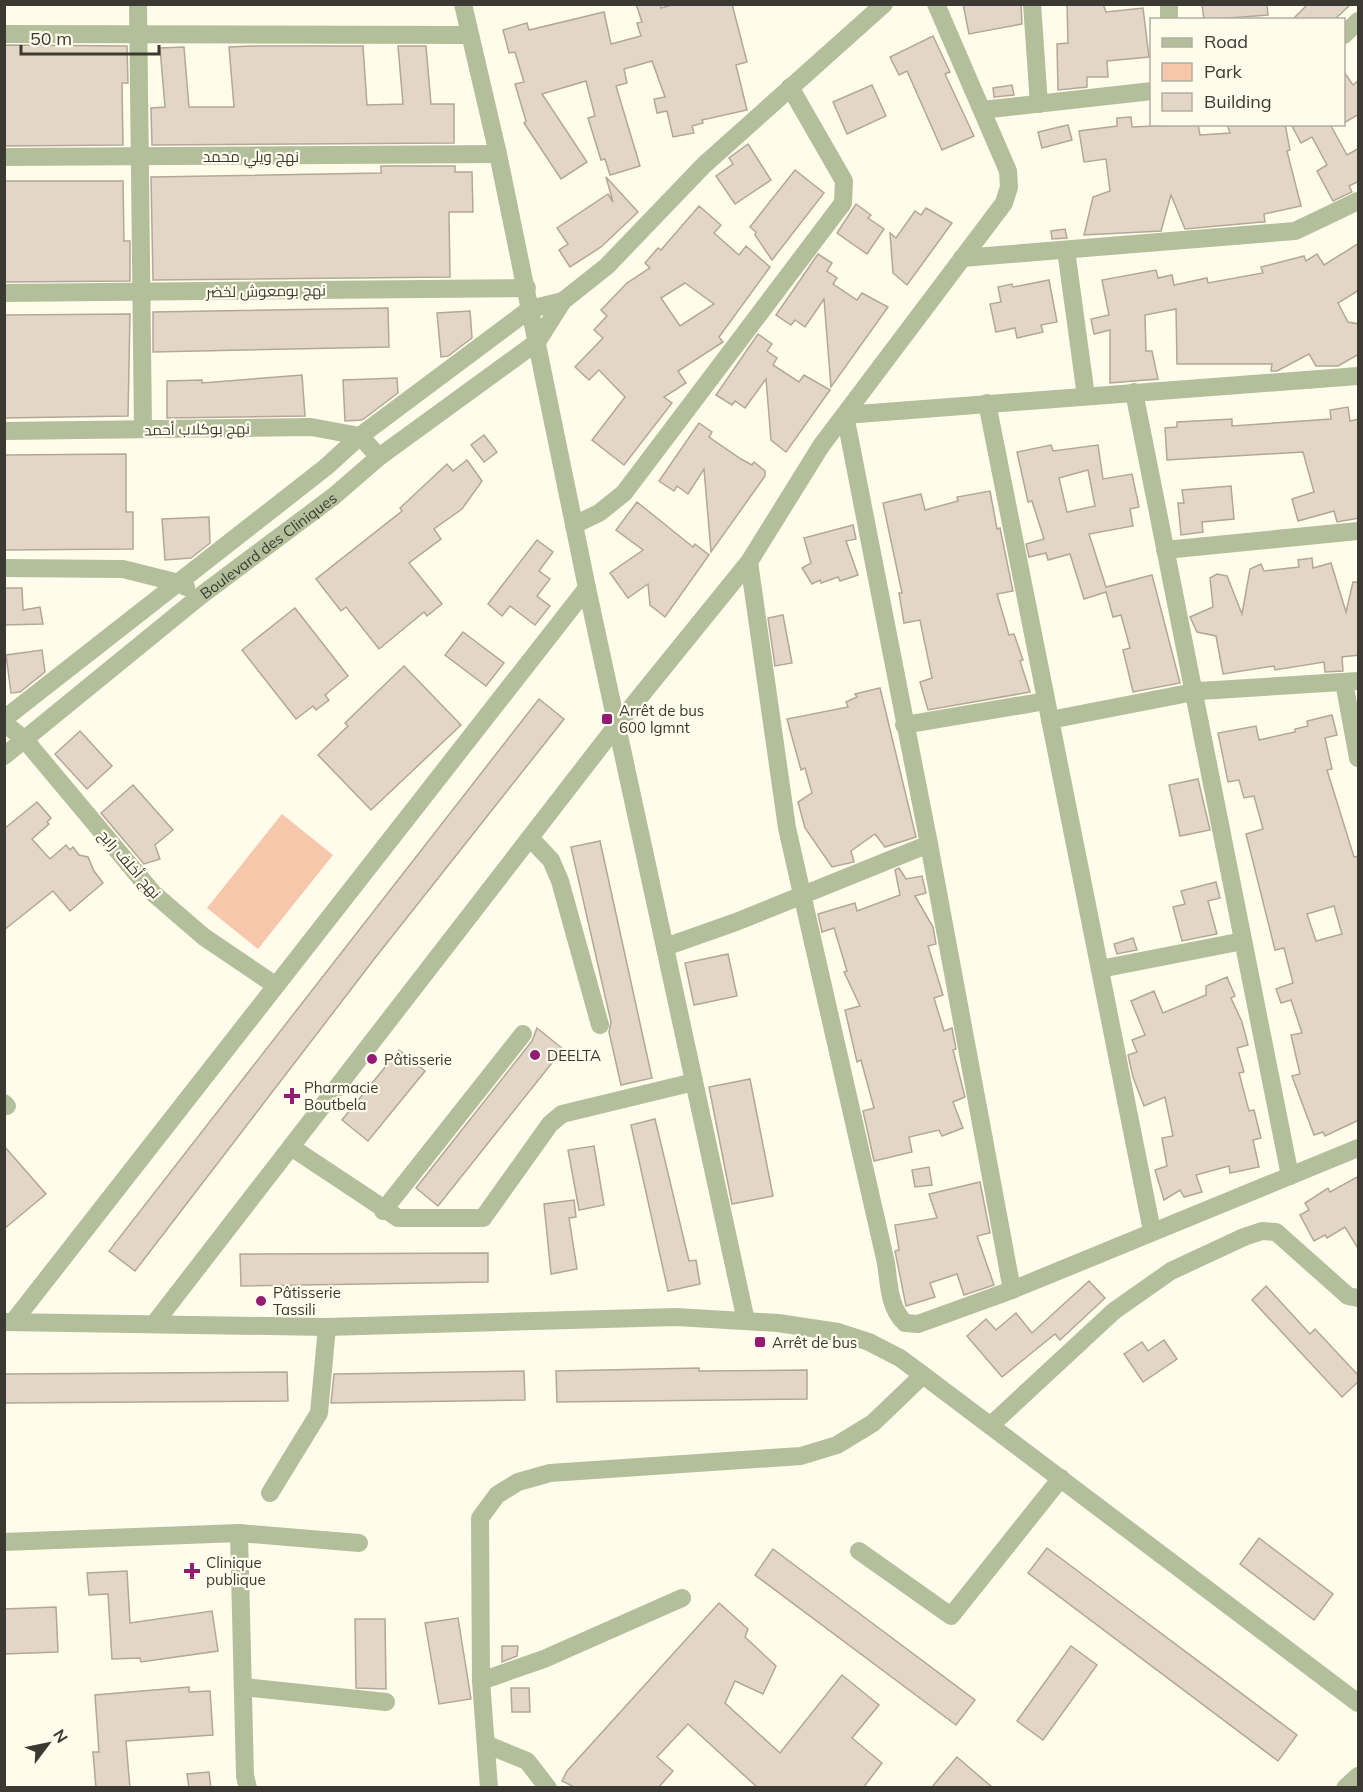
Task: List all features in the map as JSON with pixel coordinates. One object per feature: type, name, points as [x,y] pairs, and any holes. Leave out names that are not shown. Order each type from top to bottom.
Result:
[{"type":"street","points":[[138,4],[143,429]]},
{"type":"street","points":[[463,4],[498,154],[587,588],[746,1321]]},
{"type":"street","points":[[537,342],[563,301],[607,266],[704,165],[884,4]]},
{"type":"street","points":[[154,1324],[617,726],[749,562],[821,446],[1004,202],[1009,187],[1008,171],[936,4]]},
{"type":"street","points":[[1032,4],[1039,104]]},
{"type":"street","points":[[1345,33],[1359,21]]},
{"type":"street","points":[[4,33],[470,35]]},
{"type":"street","points":[[574,525],[599,513],[624,493],[843,203],[844,181],[790,87]]},
{"type":"street","points":[[982,110],[1150,92]]},
{"type":"street","name":"نهج ويلي محمد","points":[[4,158],[498,154]]},
{"type":"street","points":[[962,258],[1295,231],[1359,201]]},
{"type":"street","points":[[1066,250],[1086,396]]},
{"type":"street","name":"نهج بومعوش لخضر","points":[[4,292],[526,288]]},
{"type":"street","points":[[530,309],[563,301]]},
{"type":"street","name":"Boulevard des Cliniques","points":[[4,721],[326,466],[360,436],[530,309]]},
{"type":"street","name":"Boulevard des Cliniques","points":[[4,756],[199,597],[334,496],[379,457],[537,342]]},
{"type":"street","points":[[845,415],[1359,376]]},
{"type":"street","points":[[1134,392],[1290,1176]]},
{"type":"street","points":[[987,403],[1152,1231]]},
{"type":"street","points":[[845,415],[929,844],[1012,1290]]},
{"type":"street","name":"نهج بوكلاب أحمد","points":[[4,431],[311,427],[360,436]]},
{"type":"street","points":[[360,436],[379,457]]},
{"type":"street","points":[[1165,550],[1359,531]]},
{"type":"street","points":[[749,562],[787,828],[896,1315],[905,1323],[918,1324],[1012,1290],[1359,1148]]},
{"type":"street","points":[[4,568],[123,569],[179,583],[199,597]]},
{"type":"street","points":[[9,1322],[587,588]]},
{"type":"street","points":[[1050,720],[1193,692],[1351,682],[1359,758]]},
{"type":"street","points":[[904,725],[1046,701]]},
{"type":"street","name":"نهج أخلف رابح","points":[[4,721],[25,740],[153,893],[204,937],[275,985]]},
{"type":"street","points":[[530,838],[550,860],[560,881],[600,1025]]},
{"type":"street","points":[[665,947],[736,922],[929,844]]},
{"type":"street","points":[[1100,969],[1243,941]]},
{"type":"street","points":[[383,1211],[523,1034]]},
{"type":"street","points":[[291,1147],[383,1211],[398,1218],[483,1218],[550,1124],[562,1114],[694,1082]]},
{"type":"street","points":[[991,1425],[1114,1311],[1171,1271],[1244,1237],[1262,1231],[1276,1232],[1348,1296],[1359,1298]]},
{"type":"street","points":[[9,1322],[327,1327],[676,1317],[746,1321],[838,1332],[869,1342],[900,1358],[1359,1703]]},
{"type":"street","points":[[270,1492],[319,1413],[327,1327]]},
{"type":"street","points":[[489,1788],[488,1745],[481,1681],[480,1518],[497,1495],[518,1482],[550,1473],[801,1456],[837,1445],[873,1424],[923,1375]]},
{"type":"street","points":[[859,1551],[951,1616],[1061,1478]]},
{"type":"street","points":[[239,1533],[245,1776],[248,1788]]},
{"type":"street","points":[[4,1542],[239,1533],[359,1543]]},
{"type":"street","points":[[481,1681],[544,1659],[682,1598]]},
{"type":"street","points":[[243,1687],[386,1702]]},
{"type":"street","points":[[488,1745],[527,1761],[548,1788]]},
{"type":"street","points":[[1346,1788],[1359,1776]]},
{"type":"green space","points":[[282,814],[333,855],[258,949],[207,908]]},
{"type":"building","points":[[636,4],[660,4],[661,8],[675,4],[732,4],[747,62],[736,65],[747,110],[702,120],[703,123],[692,126],[694,133],[673,137],[667,111],[657,113],[654,99],[665,97],[652,61],[624,69],[627,83],[616,86],[640,166],[610,175],[605,159],[601,160],[588,118],[595,116],[586,81],[542,94],[587,162],[561,179],[524,123],[526,121],[515,84],[524,82],[515,52],[509,53],[503,30],[527,23],[529,30],[604,12],[611,44],[641,36],[637,23],[642,22]]},
{"type":"building","points":[[963,4],[1021,4],[1022,24],[969,34]]},
{"type":"building","points":[[1067,4],[1103,4],[1106,12],[1143,8],[1149,57],[1107,61],[1108,77],[1087,77],[1087,87],[1058,90],[1057,44],[1068,43]]},
{"type":"building","points":[[1202,4],[1267,4],[1268,15],[1204,18]]},
{"type":"building","points":[[1308,4],[1351,4],[1336,18],[1294,18]]},
{"type":"building","points":[[933,36],[950,72],[945,74],[974,136],[942,150],[907,71],[899,75],[890,57]]},
{"type":"building","points":[[4,45],[127,46],[128,83],[122,83],[123,145],[4,146]]},
{"type":"building","points":[[363,46],[367,105],[403,104],[398,46],[426,46],[431,104],[454,104],[454,143],[152,145],[151,108],[165,107],[160,48],[184,47],[189,107],[234,107],[229,47]]},
{"type":"building","points":[[1345,73],[1353,85],[1359,80],[1359,114],[1345,122]]},
{"type":"building","points":[[872,85],[886,116],[847,134],[833,102]]},
{"type":"building","points":[[1012,85],[1014,95],[994,97],[993,88]]},
{"type":"building","points":[[1131,117],[1132,127],[1198,126],[1200,135],[1230,133],[1228,126],[1285,126],[1290,150],[1287,151],[1301,206],[1264,214],[1265,222],[1185,229],[1171,195],[1161,231],[1084,235],[1093,197],[1110,191],[1106,159],[1084,162],[1079,131],[1117,126],[1117,118]]},
{"type":"building","points":[[1068,125],[1072,140],[1042,148],[1038,132]]},
{"type":"building","points":[[1292,126],[1331,126],[1347,155],[1359,148],[1359,181],[1349,186],[1352,192],[1333,201],[1317,171],[1327,165],[1312,137],[1301,143]]},
{"type":"building","points":[[748,144],[771,180],[735,204],[716,176],[733,164],[729,158]]},
{"type":"building","points":[[381,166],[455,166],[455,172],[472,172],[473,212],[449,212],[450,277],[153,280],[151,177],[381,173]]},
{"type":"building","points":[[795,170],[824,193],[772,260],[755,235],[756,232],[750,227]]},
{"type":"building","points":[[606,177],[638,212],[601,247],[570,267],[559,250],[568,244],[557,228],[608,194],[613,202]]},
{"type":"building","points":[[4,181],[123,181],[124,241],[130,241],[130,281],[4,282]]},
{"type":"building","points":[[856,204],[871,215],[868,218],[884,229],[867,254],[837,233]]},
{"type":"building","points":[[699,206],[721,225],[714,233],[739,255],[746,246],[770,267],[719,337],[723,342],[678,371],[686,383],[664,397],[672,403],[624,465],[592,440],[625,397],[599,370],[589,380],[575,367],[603,338],[594,330],[607,316],[601,310],[627,283],[650,268],[645,263],[658,248],[661,250]],"holes":[[[685,283],[714,304],[680,326],[661,298]]]},
{"type":"building","points":[[926,208],[952,223],[907,285],[893,273],[890,233],[896,238],[915,211],[921,215]]},
{"type":"building","points":[[1065,229],[1067,238],[1052,239],[1051,231]]},
{"type":"building","points":[[1359,243],[1359,290],[1338,303],[1348,322],[1359,324],[1359,354],[1338,366],[1316,366],[1309,354],[1277,371],[1271,371],[1272,364],[1177,364],[1176,309],[1145,315],[1146,351],[1152,351],[1158,379],[1110,383],[1110,330],[1094,334],[1091,319],[1109,315],[1102,280],[1156,270],[1158,278],[1172,275],[1174,285],[1207,278],[1208,283],[1263,273],[1261,267],[1304,256],[1306,261],[1317,254],[1324,265]]},
{"type":"building","points":[[818,254],[832,263],[827,271],[837,278],[833,284],[857,300],[862,293],[888,307],[831,387],[824,299],[805,327],[795,320],[791,325],[776,315]]},
{"type":"building","points":[[1049,280],[1057,322],[1041,325],[1043,332],[1017,338],[1015,328],[996,332],[990,304],[1001,302],[998,287],[1012,284],[1013,287]]},
{"type":"building","points":[[388,308],[389,347],[153,352],[153,312]]},
{"type":"building","points":[[470,311],[472,338],[448,356],[441,357],[437,313]]},
{"type":"building","points":[[130,314],[128,416],[4,418],[4,315]]},
{"type":"building","points":[[758,334],[772,344],[767,351],[777,358],[773,365],[799,382],[804,375],[830,390],[786,452],[771,440],[766,379],[745,408],[735,401],[732,405],[716,395]]},
{"type":"building","points":[[302,375],[305,416],[167,418],[167,381],[202,380],[202,383]]},
{"type":"building","points":[[397,378],[398,393],[362,420],[345,421],[343,380]]},
{"type":"building","points":[[1348,407],[1350,421],[1359,419],[1359,518],[1337,522],[1334,511],[1298,521],[1292,499],[1314,492],[1303,452],[1167,460],[1165,428],[1177,427],[1177,422],[1232,419],[1232,426],[1331,419],[1330,410]]},
{"type":"building","points":[[699,423],[712,432],[709,437],[741,459],[752,465],[754,462],[765,471],[765,476],[711,552],[704,469],[688,494],[677,486],[674,491],[659,481]]},
{"type":"building","points":[[484,435],[497,452],[484,462],[471,445]]},
{"type":"building","points":[[1051,445],[1053,451],[1098,445],[1103,479],[1132,474],[1139,507],[1130,509],[1133,526],[1089,534],[1106,587],[1152,575],[1180,683],[1133,692],[1123,650],[1130,648],[1121,615],[1113,617],[1106,592],[1084,599],[1070,554],[1048,560],[1046,553],[1029,557],[1026,544],[1044,539],[1032,501],[1028,502],[1017,452]],"holes":[[[1088,470],[1095,506],[1067,512],[1059,478]]]},
{"type":"building","points":[[126,454],[126,512],[133,512],[133,549],[4,550],[4,455]]},
{"type":"building","points":[[467,460],[482,481],[462,509],[434,529],[441,539],[409,563],[442,604],[427,616],[424,612],[379,649],[346,607],[341,611],[316,579],[402,511],[400,508],[447,464],[453,471]]},
{"type":"building","points":[[1231,486],[1234,519],[1202,522],[1203,532],[1181,535],[1178,503],[1184,503],[1182,490]]},
{"type":"building","points":[[990,491],[1013,591],[997,594],[1009,635],[1014,634],[1023,660],[1020,661],[1030,692],[928,710],[920,682],[932,678],[920,620],[904,623],[899,593],[902,593],[883,503],[921,494],[925,510],[958,501],[957,497]]},
{"type":"building","points":[[637,502],[693,547],[695,544],[709,555],[665,617],[650,605],[648,584],[628,598],[610,573],[643,550],[616,530]]},
{"type":"building","points":[[209,517],[210,543],[191,558],[165,560],[162,519]]},
{"type":"building","points":[[853,525],[856,539],[846,541],[858,575],[840,581],[838,577],[812,584],[802,568],[811,563],[804,538]]},
{"type":"building","points":[[537,540],[553,552],[539,571],[550,579],[537,596],[550,606],[535,625],[510,606],[502,616],[488,604]]},
{"type":"building","points":[[1312,558],[1313,568],[1331,563],[1346,612],[1353,582],[1359,582],[1359,655],[1342,657],[1343,671],[1325,672],[1324,662],[1275,670],[1274,666],[1223,674],[1216,636],[1197,632],[1190,617],[1213,607],[1210,578],[1217,574],[1227,576],[1242,614],[1250,569],[1261,564],[1264,571],[1299,567],[1298,560]]},
{"type":"building","points":[[4,588],[22,588],[23,610],[40,607],[43,624],[4,625]]},
{"type":"building","points":[[295,608],[348,676],[325,695],[329,700],[316,710],[313,706],[296,719],[242,650]]},
{"type":"building","points":[[783,615],[792,663],[775,666],[768,618]]},
{"type":"building","points":[[463,632],[504,663],[486,686],[445,655]]},
{"type":"building","points":[[42,650],[45,672],[20,692],[11,693],[6,655]]},
{"type":"building","points":[[404,666],[461,725],[371,810],[318,755],[348,726],[345,723]]},
{"type":"building","points":[[880,688],[916,837],[885,847],[875,834],[851,851],[854,862],[832,867],[805,828],[798,802],[812,793],[805,768],[801,770],[787,719],[848,707],[846,702],[857,697],[855,694]]},
{"type":"building","points":[[539,699],[564,719],[375,958],[135,1271],[109,1251]]},
{"type":"building","points":[[1332,715],[1337,735],[1325,738],[1332,769],[1327,770],[1354,857],[1359,856],[1359,1120],[1325,1136],[1323,1132],[1314,1135],[1292,1076],[1300,1074],[1291,1035],[1302,1033],[1291,1000],[1281,1003],[1276,989],[1293,983],[1284,948],[1275,950],[1246,834],[1263,829],[1254,796],[1244,798],[1239,780],[1228,782],[1218,733],[1256,726],[1259,740],[1295,732],[1295,729],[1308,726],[1307,721]],"holes":[[[1334,906],[1342,934],[1316,941],[1307,914]]]},
{"type":"building","points":[[80,731],[112,766],[87,789],[55,754]]},
{"type":"building","points":[[1198,779],[1210,830],[1180,836],[1169,785]]},
{"type":"building","points":[[133,785],[173,830],[155,845],[160,859],[144,864],[101,813]]},
{"type":"building","points":[[37,802],[51,818],[47,822],[49,824],[32,839],[50,859],[66,845],[70,850],[73,847],[79,855],[88,857],[103,883],[70,911],[53,891],[4,930],[4,829]]},
{"type":"building","points":[[600,841],[652,1078],[621,1085],[609,1032],[611,1022],[571,847]]},
{"type":"building","points":[[899,868],[906,879],[922,876],[926,893],[915,896],[933,927],[936,944],[928,946],[943,995],[934,998],[944,1031],[952,1028],[956,1049],[953,1050],[965,1097],[953,1102],[963,1128],[942,1136],[939,1130],[909,1137],[912,1152],[874,1161],[863,1111],[874,1108],[861,1060],[857,1062],[845,1010],[860,1006],[844,972],[847,971],[834,928],[822,932],[818,914],[855,903],[857,911],[900,895],[895,870]]},
{"type":"building","points":[[1216,882],[1220,898],[1208,901],[1217,934],[1182,941],[1173,907],[1185,904],[1181,891]]},
{"type":"building","points":[[1133,938],[1137,950],[1117,954],[1114,944]]},
{"type":"building","points":[[728,954],[737,996],[694,1005],[685,963]]},
{"type":"building","points":[[1227,977],[1235,996],[1231,998],[1242,1022],[1248,1045],[1237,1048],[1244,1072],[1239,1073],[1249,1111],[1254,1110],[1261,1138],[1253,1140],[1259,1167],[1230,1173],[1229,1166],[1196,1175],[1202,1192],[1184,1197],[1180,1190],[1164,1200],[1155,1170],[1167,1166],[1162,1138],[1173,1136],[1165,1097],[1144,1106],[1133,1077],[1128,1055],[1137,1052],[1132,1040],[1145,1035],[1131,1001],[1154,991],[1163,1013],[1206,995],[1206,986]]},
{"type":"building","points":[[537,1028],[563,1049],[438,1206],[416,1188],[532,1041]]},
{"type":"building","points":[[399,1050],[425,1071],[368,1141],[342,1120]]},
{"type":"building","points":[[750,1079],[773,1196],[732,1204],[709,1087]]},
{"type":"building","points":[[655,1119],[689,1261],[696,1260],[700,1284],[668,1291],[631,1125]]},
{"type":"building","points":[[4,1146],[46,1194],[4,1229]]},
{"type":"building","points":[[594,1146],[604,1205],[579,1210],[568,1150]]},
{"type":"building","points":[[929,1167],[932,1185],[915,1187],[912,1170]]},
{"type":"building","points":[[1359,1176],[1359,1250],[1345,1227],[1327,1238],[1325,1235],[1314,1241],[1300,1215],[1309,1210],[1305,1203],[1328,1188],[1330,1192]]},
{"type":"building","points":[[980,1182],[990,1233],[977,1236],[994,1285],[964,1295],[957,1274],[930,1283],[935,1297],[906,1306],[895,1251],[899,1250],[895,1225],[937,1218],[929,1194]]},
{"type":"building","points":[[574,1200],[576,1217],[569,1218],[577,1269],[551,1274],[544,1204]]},
{"type":"building","points":[[488,1253],[488,1282],[241,1286],[240,1254]]},
{"type":"building","points":[[1089,1281],[1105,1298],[1060,1340],[1055,1334],[1002,1377],[967,1336],[986,1319],[996,1330],[1016,1313],[1032,1333]]},
{"type":"building","points":[[1266,1286],[1310,1334],[1315,1329],[1359,1376],[1359,1381],[1342,1397],[1252,1300]]},
{"type":"building","points":[[1164,1340],[1177,1359],[1143,1382],[1124,1354],[1142,1342],[1148,1351]]},
{"type":"building","points":[[699,1368],[699,1371],[807,1370],[807,1399],[557,1402],[556,1371]]},
{"type":"building","points":[[524,1371],[525,1400],[331,1403],[334,1374]]},
{"type":"building","points":[[287,1372],[288,1401],[4,1403],[4,1374]]},
{"type":"building","points":[[1259,1538],[1333,1594],[1314,1620],[1240,1564]]},
{"type":"building","points":[[1047,1548],[1297,1735],[1278,1761],[1028,1573]]},
{"type":"building","points":[[773,1549],[975,1700],[956,1725],[755,1575]]},
{"type":"building","points":[[127,1571],[130,1623],[212,1611],[218,1651],[141,1662],[140,1658],[112,1659],[108,1594],[89,1595],[87,1573]]},
{"type":"building","points":[[719,1603],[748,1629],[745,1637],[776,1666],[763,1694],[735,1681],[725,1703],[780,1753],[842,1675],[879,1705],[852,1738],[882,1763],[863,1788],[758,1788],[688,1724],[657,1757],[673,1771],[658,1788],[576,1788],[562,1781],[567,1771]]},
{"type":"building","points":[[56,1607],[58,1652],[4,1654],[4,1609]]},
{"type":"building","points":[[458,1618],[471,1699],[439,1704],[425,1623]]},
{"type":"building","points":[[355,1619],[385,1619],[386,1689],[356,1688]]},
{"type":"building","points":[[502,1646],[518,1646],[517,1656],[502,1662]]},
{"type":"building","points":[[1071,1646],[1097,1665],[1043,1740],[1017,1721]]},
{"type":"building","points":[[189,1687],[189,1692],[210,1691],[213,1735],[126,1741],[130,1788],[96,1788],[93,1752],[99,1752],[95,1695]]},
{"type":"building","points":[[511,1688],[529,1688],[530,1712],[512,1712]]},
{"type":"building","points":[[957,1757],[993,1788],[931,1788]]},
{"type":"building","points":[[209,1772],[211,1788],[189,1788],[187,1774]]},
{"type":"place","name":"Arrêt de bus 600 lgmnt","points":[[607,719]]},
{"type":"place","name":"DEELTA","points":[[535,1055]]},
{"type":"place","name":"Pâtisserie","points":[[372,1059]]},
{"type":"place","name":"Pharmacie Boutbela","points":[[292,1096]]},
{"type":"place","name":"Pâtisserie Tassili","points":[[261,1301]]},
{"type":"place","name":"Arrêt de bus","points":[[760,1342]]},
{"type":"place","name":"Clinique publique","points":[[192,1571]]}]
